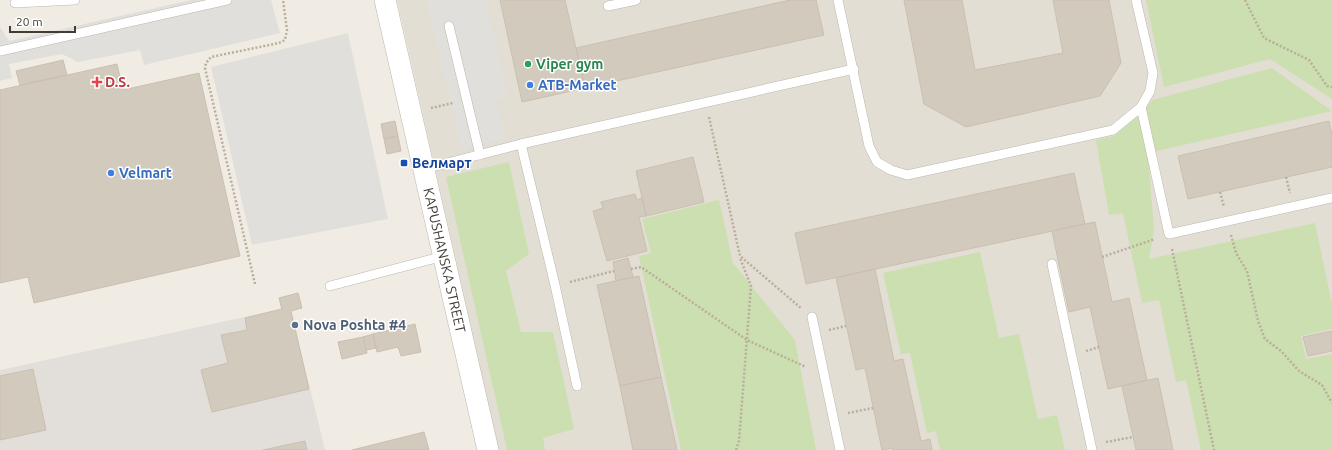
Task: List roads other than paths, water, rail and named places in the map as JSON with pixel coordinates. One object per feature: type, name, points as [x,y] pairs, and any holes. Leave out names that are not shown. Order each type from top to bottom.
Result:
[{"type":"street","name":"KAPUSHANSKA STREET","points":[[385,0],[488,450]]},
{"type":"lane","points":[[15,3],[75,0]]},
{"type":"lane","points":[[0,51],[227,0]]},
{"type":"lane","points":[[608,6],[636,0]]},
{"type":"lane","points":[[838,0],[869,146],[876,162],[891,170],[907,175],[1113,130],[1140,107],[1150,91],[1153,74],[1136,0]]},
{"type":"lane","points":[[449,26],[480,155]]},
{"type":"lane","points":[[424,169],[521,144],[854,70]]},
{"type":"lane","points":[[1140,107],[1169,234],[1332,198]]},
{"type":"lane","points":[[521,144],[555,285],[577,386]]},
{"type":"lane","points":[[330,286],[444,256]]},
{"type":"lane","points":[[1052,264],[1091,447]]},
{"type":"lane","points":[[812,317],[840,450]]},
{"type":"place","name":"Viper gym","points":[[528,64]]},
{"type":"place","name":"D.S.","points":[[97,82]]},
{"type":"place","name":"ATB-Market","points":[[530,85]]},
{"type":"place","name":"Велмарт","points":[[404,163]]},
{"type":"place","name":"Velmart","points":[[111,173]]},
{"type":"place","name":"Nova Poshta #4","points":[[295,325]]}]
